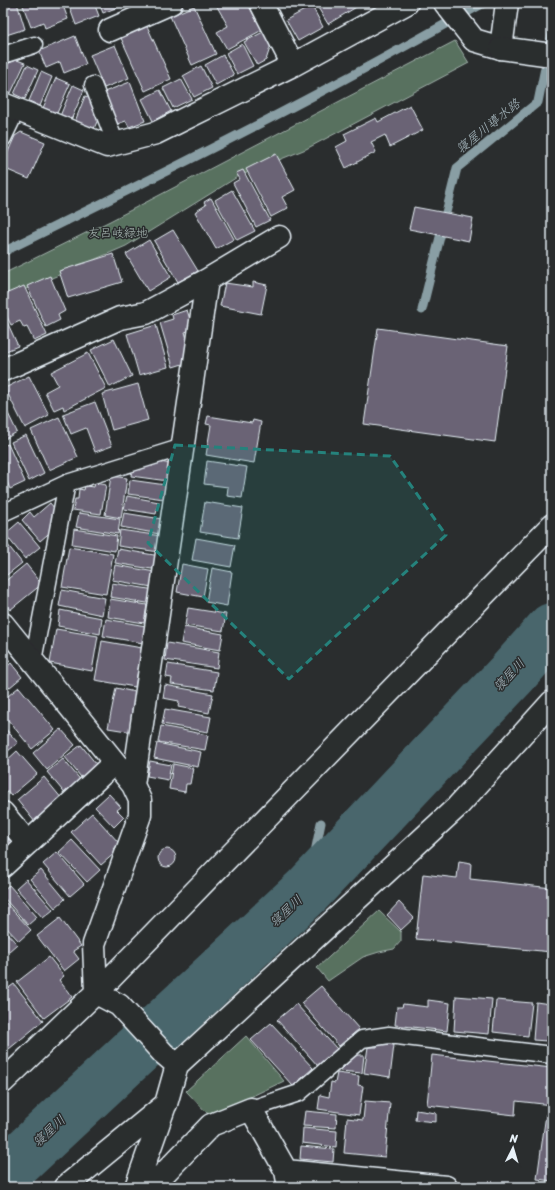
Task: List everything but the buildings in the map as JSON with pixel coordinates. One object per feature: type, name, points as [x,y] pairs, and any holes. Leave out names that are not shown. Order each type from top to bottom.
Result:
[{"type":"street","points":[[110,30],[171,3]]},
{"type":"street","points":[[261,3],[293,65]]},
{"type":"street","points":[[10,107],[107,146],[116,144],[156,133],[293,65],[407,3]]},
{"type":"street","points":[[445,3],[474,40],[506,49],[552,55]]},
{"type":"street","points":[[506,11],[506,49]]},
{"type":"street","points":[[3,370],[120,318],[146,313],[208,280],[279,237]]},
{"type":"street","points":[[133,785],[208,280]]},
{"type":"street","points":[[3,1082],[96,993],[552,525]]},
{"type":"street","points":[[3,624],[133,785],[140,800],[140,815],[94,944],[96,993]]},
{"type":"street","points":[[136,1187],[166,1104],[170,1059],[339,916],[457,807],[552,702]]},
{"type":"street","points":[[3,866],[114,763]]},
{"type":"street","points":[[3,813],[28,844]]},
{"type":"street","points":[[96,993],[119,1006],[170,1059]]},
{"type":"street","points":[[65,1187],[166,1104]]},
{"type":"street","points":[[151,1187],[211,1125],[251,1110],[287,1179],[446,1187]]},
{"type":"lane","points":[[3,55],[34,45]]},
{"type":"lane","points":[[93,85],[116,144]]},
{"type":"lane","points":[[3,138],[10,107]]},
{"type":"lane","points":[[3,513],[67,483],[182,447]]},
{"type":"lane","points":[[33,661],[67,483]]},
{"type":"lane","points":[[251,1110],[299,1094],[362,1039],[389,1035],[552,1055]]},
{"type":"highlighted area","points":[[175,445],[390,456],[446,535],[289,679],[148,543]]},
{"type":"green space","name":"友呂岐緑地","points":[[455,41],[469,63],[306,149],[239,176],[126,246],[3,299],[3,274],[110,221]]},
{"type":"green space","points":[[379,911],[401,932],[401,941],[394,949],[363,957],[328,981],[317,968]]},
{"type":"green space","points":[[246,1036],[284,1081],[210,1116],[186,1091]]},
{"type":"waterway","points":[[3,252],[259,124],[361,71],[484,3]]},
{"type":"waterway","name":"寝屋川導水路","points":[[422,310],[457,168],[538,102],[552,34]]},
{"type":"waterway","name":"寝屋川","points":[[3,1175],[307,891],[511,675],[552,629]]},
{"type":"waterway","name":"寝屋川導水路","points":[[307,891],[321,823]]}]
